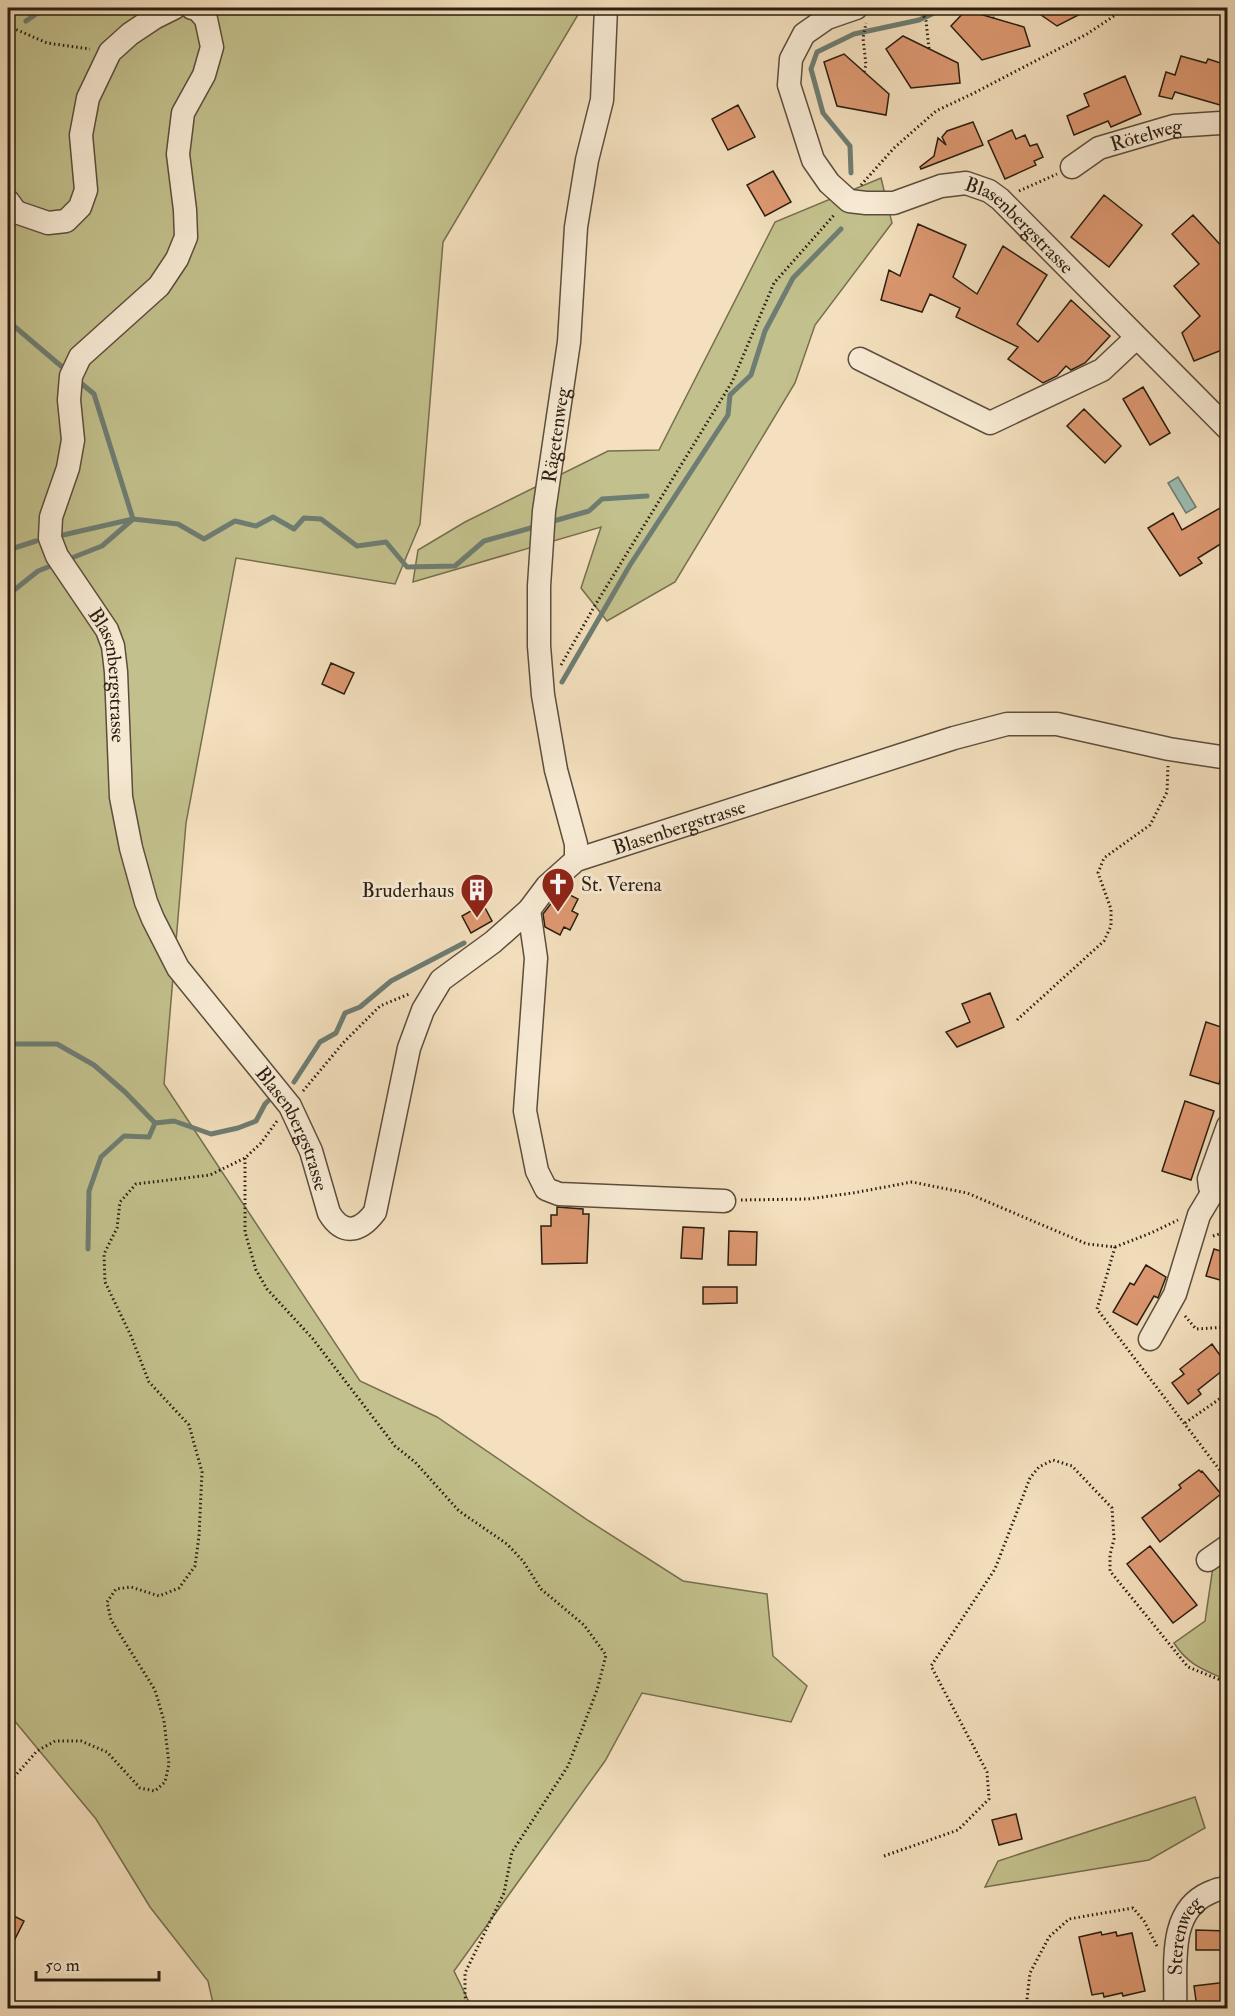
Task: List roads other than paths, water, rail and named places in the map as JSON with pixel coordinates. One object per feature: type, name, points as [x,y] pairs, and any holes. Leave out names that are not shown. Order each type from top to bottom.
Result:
[{"type":"street","points":[[8,201],[16,212],[48,223],[66,221],[80,207],[86,190],[81,135],[88,98],[110,52],[130,34],[174,8]]},
{"type":"street","name":"Blasenbergstrasse","points":[[192,8],[197,9],[206,19],[212,47],[204,75],[183,113],[178,154],[186,237],[177,259],[159,286],[80,357],[70,376],[69,400],[73,440],[68,468],[51,517],[50,538],[57,556],[107,630],[113,646],[121,797],[131,848],[153,919],[178,968],[290,1106],[311,1150],[328,1213],[343,1228],[355,1229],[367,1222],[375,1212],[409,1048],[423,1010],[441,981],[493,942],[529,910],[547,886],[576,860],[921,749],[1007,724],[1057,724],[1169,749],[1227,758]]},
{"type":"street","name":"Rägetenweg","points":[[576,860],[576,844],[556,770],[543,695],[538,645],[541,541],[569,342],[576,226],[587,160],[602,100],[606,8]]},
{"type":"street","name":"Blasenbergstrasse","points":[[861,15],[827,18],[804,34],[791,59],[789,85],[813,160],[829,183],[849,201],[894,203],[941,186],[966,183],[989,192],[1000,199],[1227,429]]},
{"type":"street","name":"Rötelweg","points":[[1072,167],[1099,148],[1174,126],[1220,123],[1227,125]]},
{"type":"street","points":[[860,359],[990,423],[1102,370],[1136,338]]},
{"type":"street","points":[[529,910],[536,958],[525,1111],[537,1171],[546,1189],[558,1194],[724,1201]]},
{"type":"street","points":[[1221,1187],[1210,1187],[1209,1179],[1227,1126]]},
{"type":"street","points":[[1150,1340],[1175,1294],[1198,1215],[1221,1187]]},
{"type":"street","points":[[1208,1560],[1227,1546]]},
{"type":"street","name":"Sterenweg","points":[[1175,2008],[1176,1947],[1182,1918],[1199,1898],[1221,1888],[1227,1889]]},
{"type":"water","points":[[1178,477],[1196,507],[1186,513],[1168,483]]},
{"type":"waterway","points":[[26,21],[45,8]]},
{"type":"waterway","points":[[851,173],[850,146],[823,113],[811,69],[817,52],[854,34],[919,20],[945,8]]},
{"type":"waterway","points":[[562,682],[630,565],[728,415],[730,395],[751,375],[765,331],[793,278],[841,229]]},
{"type":"waterway","points":[[8,321],[61,366]]},
{"type":"waterway","points":[[82,384],[94,394],[133,519]]},
{"type":"waterway","points":[[550,522],[589,511],[602,499],[647,496]]},
{"type":"waterway","points":[[63,535],[133,519],[178,524],[204,539],[235,521],[256,526],[273,517],[294,529],[304,518],[321,519],[357,546],[386,542],[407,567],[455,566],[484,541],[538,526]]},
{"type":"waterway","points":[[74,557],[102,546],[132,520]]},
{"type":"waterway","points":[[8,550],[36,541]]},
{"type":"waterway","points":[[8,595],[38,571],[48,567]]},
{"type":"waterway","points":[[294,1082],[320,1042],[336,1033],[345,1013],[360,1007],[391,981],[464,943]]},
{"type":"waterway","points":[[8,1044],[57,1044],[94,1065],[155,1123],[174,1121],[211,1134],[256,1121],[268,1101]]},
{"type":"waterway","points":[[88,1249],[89,1191],[101,1157],[124,1136],[149,1137],[155,1123]]},
{"type":"place","name":"St. Verena","points":[[558,913]]},
{"type":"place","name":"Bruderhaus","points":[[477,919]]}]
